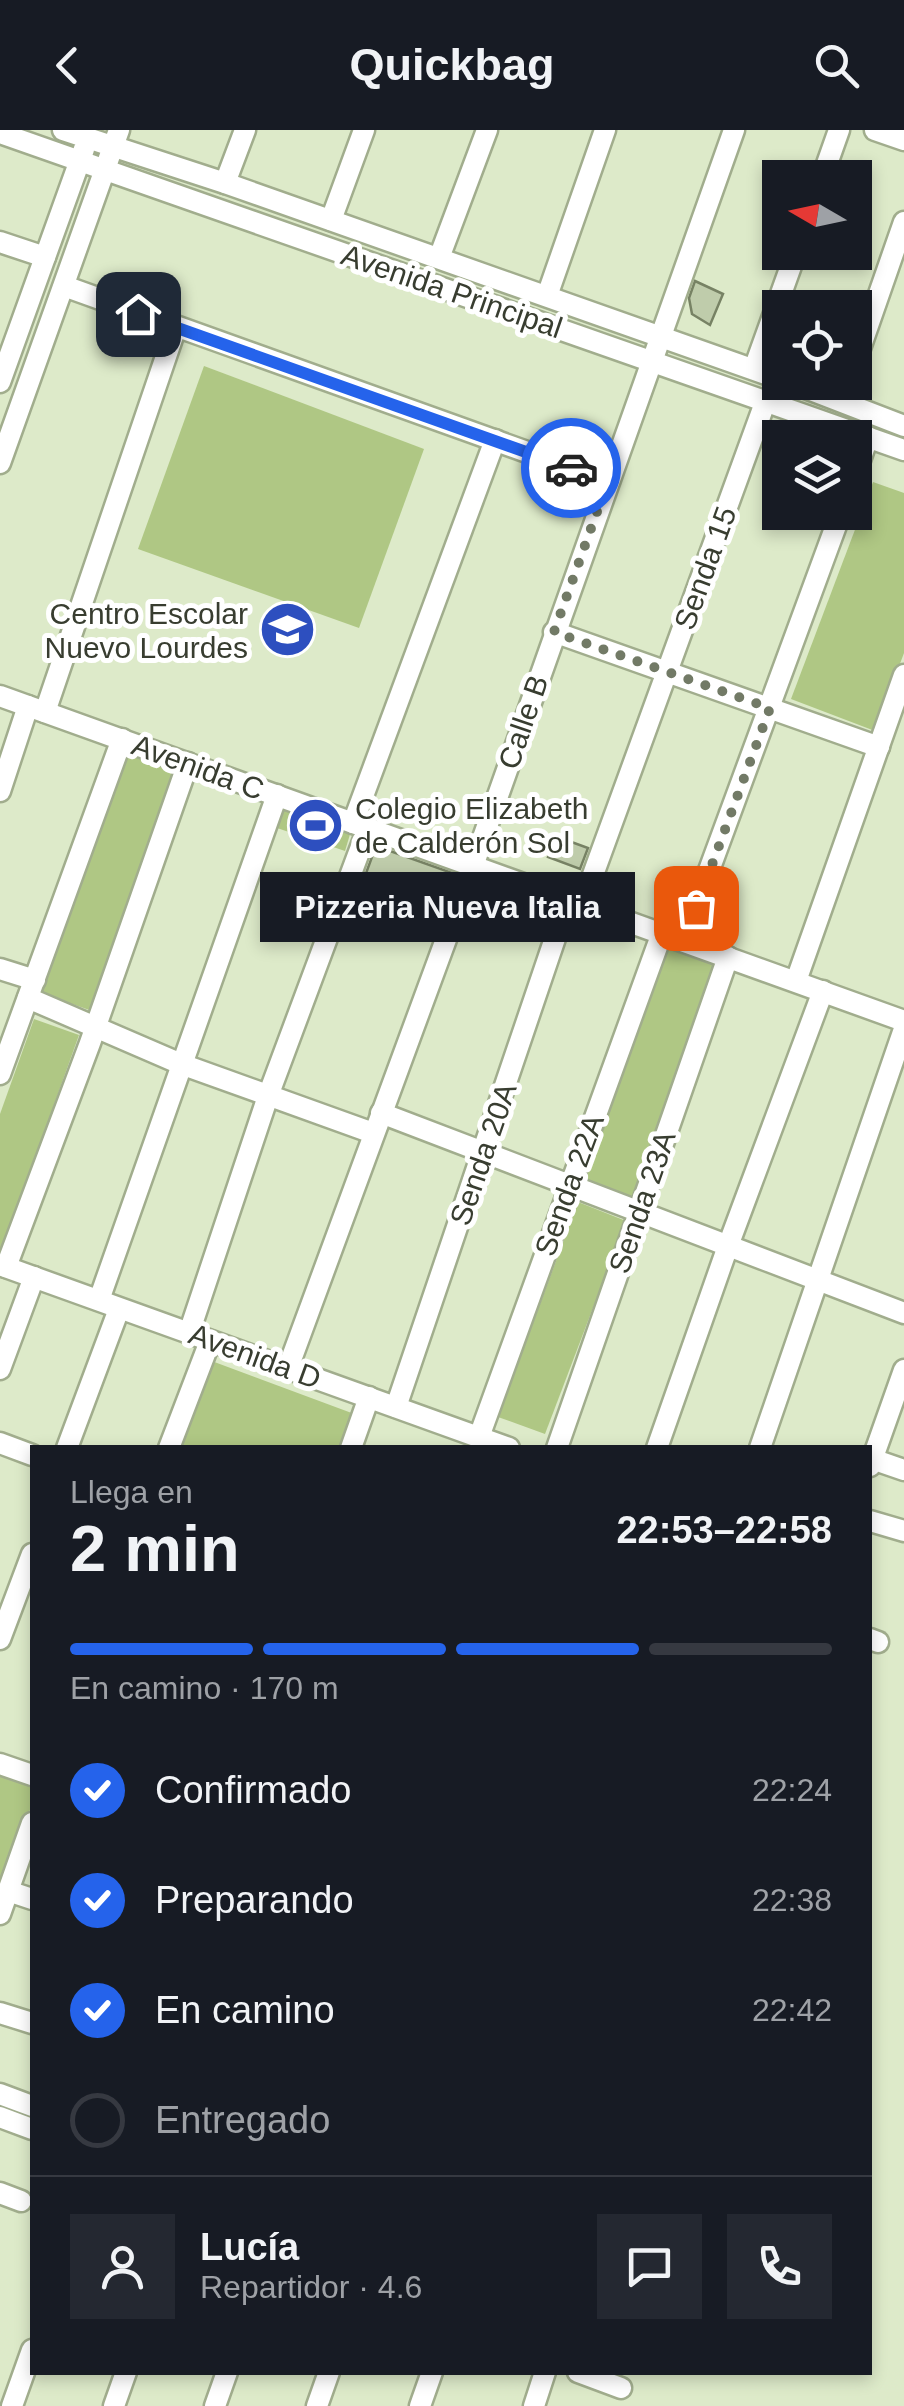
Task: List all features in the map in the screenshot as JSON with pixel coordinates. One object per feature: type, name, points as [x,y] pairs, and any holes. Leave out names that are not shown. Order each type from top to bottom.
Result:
[{"type":"street","name":"Avenida Principal","points":[[62,130],[115,139],[225,183],[762,372]]},
{"type":"street","points":[[225,183],[244,130]]},
{"type":"street","points":[[331,220],[364,130]]},
{"type":"street","points":[[439,258],[487,130]]},
{"type":"street","points":[[547,296],[605,130]]},
{"type":"street","name":"Calle B","points":[[288,1368],[473,866],[734,130]]},
{"type":"street","points":[[828,160],[839,130]]},
{"type":"street","points":[[875,130],[904,140]]},
{"type":"street","name":"Avenida Principal","points":[[0,133],[762,399]]},
{"type":"street","points":[[0,382],[89,135]]},
{"type":"street","points":[[0,463],[115,139]]},
{"type":"street","points":[[872,314],[904,222]]},
{"type":"street","points":[[0,242],[45,257]]},
{"type":"street","points":[[754,369],[790,270]]},
{"type":"street","points":[[64,286],[608,481]]},
{"type":"street","points":[[0,791],[36,709],[176,327]]},
{"type":"street","name":"Avenida Principal","points":[[766,400],[821,420]]},
{"type":"street","name":"Senda 15","points":[[575,902],[667,672],[766,400]]},
{"type":"street","points":[[859,400],[904,426]]},
{"type":"street","name":"Avenida Principal","points":[[872,438],[904,450]]},
{"type":"street","points":[[189,1333],[495,440]]},
{"type":"street","points":[[683,941],[834,530]]},
{"type":"street","points":[[554,632],[879,746]]},
{"type":"street","points":[[796,981],[879,746],[897,717],[904,674]]},
{"type":"street","name":"Avenida C","points":[[0,696],[904,1021]]},
{"type":"street","points":[[0,1074],[122,740]]},
{"type":"street","points":[[3,1266],[95,1028],[188,763]]},
{"type":"street","points":[[99,1300],[277,795]]},
{"type":"street","name":"Senda 20A","points":[[396,1407],[575,902]]},
{"type":"street","name":"Senda 22A","points":[[467,1438],[662,934]]},
{"type":"street","name":"Senda 23A","points":[[558,1445],[728,958]]},
{"type":"street","points":[[0,969],[95,1028],[181,1064],[268,1096],[484,1153],[904,1313]]},
{"type":"street","points":[[658,1445],[822,991]]},
{"type":"street","points":[[761,1445],[904,1028]]},
{"type":"street","name":"Avenida D","points":[[3,1266],[396,1407],[467,1438],[496,1445]]},
{"type":"street","points":[[0,1368],[34,1278]]},
{"type":"street","points":[[69,1445],[120,1308]]},
{"type":"street","points":[[171,1445],[210,1340]]},
{"type":"street","points":[[872,1459],[904,1370]]},
{"type":"street","points":[[352,1445],[369,1398]]},
{"type":"street","points":[[0,1443],[30,1454]]},
{"type":"street","points":[[872,1462],[904,1470]]},
{"type":"street","points":[[872,1522],[904,1531]]},
{"type":"street","points":[[0,1639],[30,1559]]},
{"type":"street","points":[[0,1764],[30,1774]]},
{"type":"street","points":[[0,1914],[30,1829]]},
{"type":"street","points":[[8,1891],[30,1898]]},
{"type":"street","points":[[0,2013],[30,2021]]},
{"type":"street","points":[[0,2094],[30,2105]]},
{"type":"street","points":[[0,2117],[30,2128]]},
{"type":"street","points":[[0,2194],[21,2201]]},
{"type":"street","points":[[12,2406],[30,2356]]},
{"type":"street","points":[[114,2406],[125,2375]]},
{"type":"street","points":[[215,2406],[226,2375]]},
{"type":"street","points":[[317,2406],[328,2375]]},
{"type":"street","points":[[420,2406],[431,2375]]},
{"type":"street","points":[[534,2406],[544,2375]]},
{"type":"street","points":[[586,2375],[620,2388]]},
{"type":"green space","points":[[204,366],[424,449],[359,628],[138,549]]},
{"type":"green space","points":[[872,485],[904,493],[904,653],[875,731],[791,699],[855,530],[872,530]]},
{"type":"green space","points":[[125,747],[180,767],[95,1012],[38,992]]},
{"type":"green space","name":"Colegio Elizabeth de Calderón Sol","points":[[288,795],[354,821],[345,851],[277,828]]},
{"type":"green space","points":[[668,946],[719,964],[633,1199],[580,1178]]},
{"type":"green space","points":[[34,1019],[79,1035],[0,1256],[0,1114]]},
{"type":"green space","points":[[578,1202],[626,1221],[545,1434],[498,1417]]},
{"type":"green space","points":[[209,1360],[357,1415],[345,1445],[180,1445]]},
{"type":"green space","points":[[0,1773],[30,1783],[30,1810],[0,1894]]},
{"type":"building","points":[[695,281],[723,294],[710,325],[692,314],[689,298]]},
{"type":"building","points":[[555,836],[588,848],[580,869],[548,857]]},
{"type":"building","name":"Colegio Elizabeth de Calderón Sol","points":[[376,846],[455,874],[438,922],[395,905],[403,888],[365,876]]},
{"type":"way so far","points":[[571,468],[608,481],[554,632],[770,708],[696,908]]},
{"type":"place","name":"Centro Escolar Nuevo Lourdes","points":[[287,630]]},
{"type":"place","name":"Colegio Elizabeth de Calderón Sol","points":[[316,825]]},
{"type":"place","name":"Pizzeria Nueva Italia","points":[[696,908]]},
{"type":"route","points":[[138,314],[571,468]]}]
